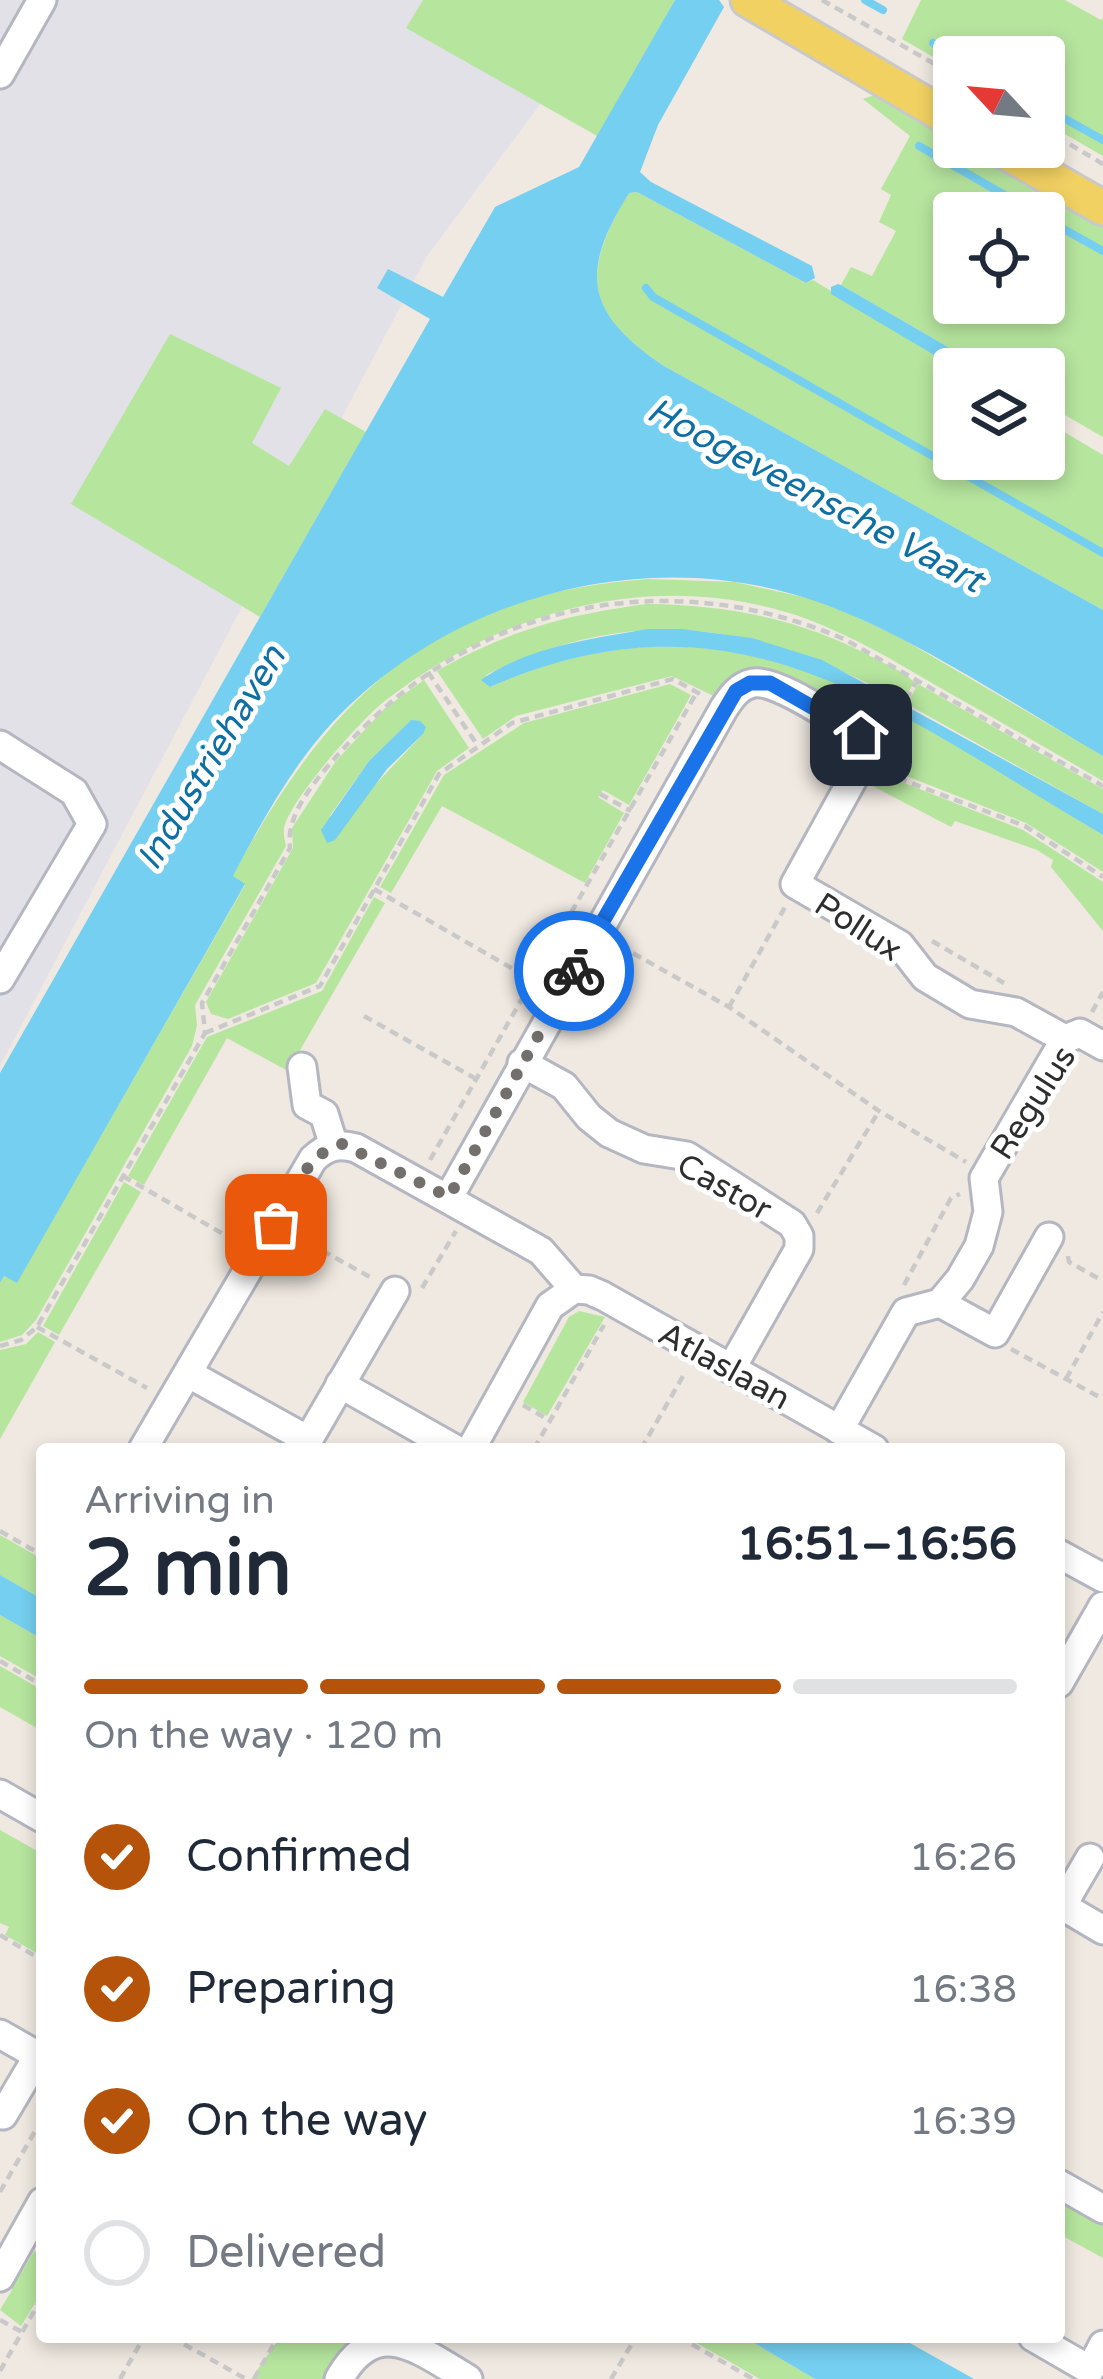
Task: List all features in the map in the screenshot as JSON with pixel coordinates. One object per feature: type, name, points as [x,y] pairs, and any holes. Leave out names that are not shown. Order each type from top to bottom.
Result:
[{"type":"main road","points":[[748,0],[933,110]]},
{"type":"main road","points":[[1034,168],[1103,208]]},
{"type":"street","points":[[0,74],[42,0]]},
{"type":"street","points":[[459,1203],[504,1095],[736,691],[750,683],[770,683],[861,735],[872,746],[864,762]]},
{"type":"street","points":[[0,745],[74,792],[92,824],[0,979]]},
{"type":"street","name":"Pollux","points":[[864,762],[794,884],[900,944],[926,977],[970,1004],[1018,1013],[1065,1039]]},
{"type":"street","name":"Regulus","points":[[940,1303],[979,1246],[988,1212],[985,1176],[1065,1039],[1080,1033],[1103,1046]]},
{"type":"street","name":"Castor","points":[[522,1063],[564,1086],[609,1133],[644,1149],[686,1156],[792,1224],[799,1249],[731,1369]]},
{"type":"street","points":[[302,1067],[307,1105],[324,1114],[334,1146]]},
{"type":"street","points":[[147,1443],[313,1159],[334,1146],[356,1148],[541,1251],[574,1289],[550,1306],[474,1443]]},
{"type":"street","points":[[839,1430],[906,1312],[940,1303],[995,1333],[1049,1238]]},
{"type":"street","name":"Atlaslaan","points":[[574,1289],[590,1290],[863,1443]]},
{"type":"street","points":[[306,1443],[395,1291]]},
{"type":"street","points":[[188,1374],[302,1443]]},
{"type":"street","points":[[340,1384],[444,1443]]},
{"type":"street","points":[[1065,1556],[1103,1578]]},
{"type":"street","points":[[1065,1672],[1103,1606]]},
{"type":"street","points":[[0,1794],[36,1815]]},
{"type":"street","points":[[1065,1899],[1090,1858]]},
{"type":"street","points":[[1065,1907],[1103,1930]]},
{"type":"street","points":[[0,2034],[36,2055]]},
{"type":"street","points":[[0,2113],[4,2115],[36,2063]]},
{"type":"street","points":[[1065,2187],[1103,2209]]},
{"type":"street","points":[[0,2277],[36,2213]]},
{"type":"street","points":[[338,2379],[356,2353],[375,2343]]},
{"type":"street","points":[[401,2343],[468,2379]]},
{"type":"street","points":[[1043,2343],[1090,2370],[1103,2345]]},
{"type":"path","points":[[823,0],[933,64]]},
{"type":"path","points":[[1065,141],[1103,164]]},
{"type":"path","points":[[0,1346],[21,1340],[37,1327],[205,1033],[202,1003],[290,848],[287,832],[296,813],[375,713],[428,672],[482,642],[578,609],[637,600],[741,605],[809,624],[918,679],[1103,786]]},
{"type":"path","points":[[428,672],[478,746]]},
{"type":"path","points":[[205,1033],[320,986],[440,774],[512,723],[673,679],[724,708]]},
{"type":"path","points":[[892,726],[918,679]]},
{"type":"path","points":[[418,1181],[698,692]]},
{"type":"path","points":[[864,762],[1024,826],[1103,877]]},
{"type":"path","points":[[600,794],[657,826]]},
{"type":"path","points":[[729,1007],[797,885]]},
{"type":"path","points":[[374,889],[560,996]]},
{"type":"path","points":[[596,932],[729,1007],[879,1112],[985,1176],[951,1198],[902,1288],[908,1298],[906,1312]]},
{"type":"path","points":[[900,944],[934,940],[1001,978],[1020,1005],[1018,1013]]},
{"type":"path","points":[[364,1016],[504,1095]]},
{"type":"path","points":[[799,1236],[808,1229],[879,1112]]},
{"type":"path","points":[[123,1176],[259,1254]]},
{"type":"path","points":[[276,1225],[415,1301],[459,1203]]},
{"type":"path","points":[[1049,1238],[1066,1246],[1069,1262],[1103,1281]]},
{"type":"path","points":[[537,1443],[616,1304]]},
{"type":"path","points":[[1066,1378],[1103,1312]]},
{"type":"path","points":[[37,1327],[172,1401]]},
{"type":"path","points":[[995,1333],[1000,1343],[1103,1399]]},
{"type":"path","points":[[644,1443],[698,1350]]},
{"type":"path","points":[[0,1531],[36,1552]]},
{"type":"path","points":[[0,1660],[36,1681]]},
{"type":"path","points":[[0,1935],[36,1956]]},
{"type":"path","points":[[0,2192],[36,2129]]},
{"type":"path","points":[[0,2371],[36,2308]]},
{"type":"path","points":[[0,2320],[22,2332]]},
{"type":"path","points":[[120,2379],[141,2343]]},
{"type":"path","points":[[181,2343],[245,2378],[273,2343]]},
{"type":"path","points":[[611,2379],[632,2343]]},
{"type":"path","points":[[690,2343],[753,2379]]},
{"type":"shaded area","points":[[0,0],[618,0],[427,256],[0,1066]]},
{"type":"green space","points":[[423,0],[675,0],[599,137],[406,28]]},
{"type":"green space","points":[[921,0],[1065,0],[1103,17],[1103,156],[1065,134],[1065,36],[933,36],[933,57],[902,39]]},
{"type":"green space","points":[[880,93],[933,125],[933,151],[918,142],[915,146],[933,156],[933,168],[953,168],[995,192],[933,192],[933,324],[1065,324],[1065,232],[1103,255],[1103,437],[1065,415],[1065,348],[950,348],[841,285],[851,267],[872,276],[896,231],[879,222],[891,195],[881,189],[910,136],[863,99]]},
{"type":"green space","points":[[963,168],[1008,168],[1049,192],[1005,192]]},
{"type":"green space","points":[[637,192],[806,283],[813,280],[933,354],[933,480],[1065,480],[1065,432],[1103,455],[1103,610],[664,366],[637,346],[604,308],[598,289],[603,246],[628,193]]},
{"type":"green space","points":[[1065,202],[1103,224],[1103,248],[1065,226]]},
{"type":"green space","points":[[170,334],[281,388],[252,443],[289,466],[325,409],[366,432],[260,617],[71,504]]},
{"type":"green space","points":[[648,579],[735,582],[812,599],[852,615],[899,637],[1103,756],[1103,781],[857,641],[807,619],[751,603],[696,596],[640,597],[586,605],[482,641],[386,700],[299,799],[284,828],[286,846],[195,1005],[192,1046],[36,1320],[22,1335],[0,1342],[0,1283],[4,1276],[17,1282],[245,885],[232,877],[308,756],[350,707],[396,666],[448,632],[507,606],[573,589]]},
{"type":"green space","points":[[647,604],[736,611],[792,624],[847,645],[914,682],[903,702],[851,675],[749,639],[647,630],[595,637],[542,652],[486,675],[490,687],[580,657],[662,647],[739,653],[812,674],[955,745],[1103,835],[1103,872],[1026,823],[873,763],[885,740],[769,674],[718,698],[672,676],[516,716],[483,739],[437,671],[538,626]]},
{"type":"green space","points":[[424,680],[469,748],[437,771],[316,983],[228,1019],[211,1014],[206,1002],[293,848],[292,828],[336,761],[385,708]],"holes":[[[410,721],[423,734],[359,802],[329,817],[369,761]]]},
{"type":"green space","points":[[670,684],[691,695],[629,805],[603,790],[598,797],[624,813],[585,883],[442,806],[391,893],[380,887],[444,775],[524,723]]},
{"type":"green space","points":[[918,684],[1103,789],[1103,814],[907,704]]},
{"type":"green space","points":[[869,769],[1023,830],[1103,882],[1103,931],[1051,867],[1053,860],[955,821],[951,827],[863,781]]},
{"type":"green space","points":[[374,897],[385,903],[288,1071],[227,1038],[144,1185],[128,1176],[207,1037],[322,991]]},
{"type":"green space","points":[[124,1182],[141,1192],[59,1335],[43,1326]]},
{"type":"green space","points":[[579,1311],[605,1317],[547,1416],[523,1402],[569,1317]]},
{"type":"green space","points":[[38,1332],[55,1342],[0,1439],[0,1350],[26,1344]]},
{"type":"green space","points":[[0,1535],[36,1556],[36,1596],[0,1575]]},
{"type":"green space","points":[[0,1615],[36,1636],[36,1677],[0,1656]]},
{"type":"green space","points":[[0,1666],[36,1687],[36,1728],[0,1707]]},
{"type":"green space","points":[[0,1830],[36,1850],[36,1953],[5,1935],[9,1927],[0,1923]]},
{"type":"green space","points":[[1065,2199],[1103,2221],[1103,2258],[1065,2237]]},
{"type":"green space","points":[[36,2252],[36,2302],[21,2326],[0,2310],[12,2290],[10,2279],[22,2272]]},
{"type":"green space","points":[[276,2343],[357,2343],[327,2379],[251,2379]]},
{"type":"green space","points":[[697,2343],[754,2343],[815,2379],[760,2379]]},
{"type":"water","points":[[675,0],[719,0],[724,7],[658,125],[640,172],[812,266],[815,278],[806,283],[637,192],[629,193],[613,221],[597,268],[605,308],[618,327],[664,366],[1103,610],[1103,756],[888,632],[815,601],[751,584],[686,578],[620,580],[555,592],[493,613],[434,642],[379,679],[302,759],[233,876],[245,884],[17,1283],[4,1276],[0,1283],[0,1073],[430,319],[377,288],[388,269],[443,297],[495,207],[579,167]]},
{"type":"water","points":[[838,284],[949,348],[933,348],[933,354],[831,294],[831,287]]},
{"type":"water","points":[[648,629],[752,638],[822,660],[1103,814],[1103,835],[884,706],[812,674],[739,654],[662,647],[580,657],[490,687],[481,680],[540,652]]},
{"type":"water","points":[[411,720],[426,727],[423,734],[387,769],[335,840],[327,843],[321,830],[369,761]]},
{"type":"water","points":[[0,1575],[36,1596],[36,1636],[0,1615]]},
{"type":"water","points":[[754,2343],[910,2343],[974,2379],[815,2379]]},
{"type":"waterway","points":[[865,0],[883,10]]},
{"type":"waterway","points":[[1065,119],[1103,140]]},
{"type":"waterway","points":[[919,146],[999,192]]},
{"type":"waterway","points":[[1065,230],[1103,251]]},
{"type":"waterway","points":[[646,288],[653,297],[1103,553]]},
{"type":"way so far","points":[[276,1225],[313,1159],[325,1148],[342,1144],[449,1197],[574,971]]},
{"type":"route","points":[[574,971],[736,691],[750,683],[770,683],[861,735]]},
{"type":"water label","name":"Hoogeveensche Vaart","points":[[816,494]]},
{"type":"water label","name":"Industriehaven","points":[[210,757]]}]
